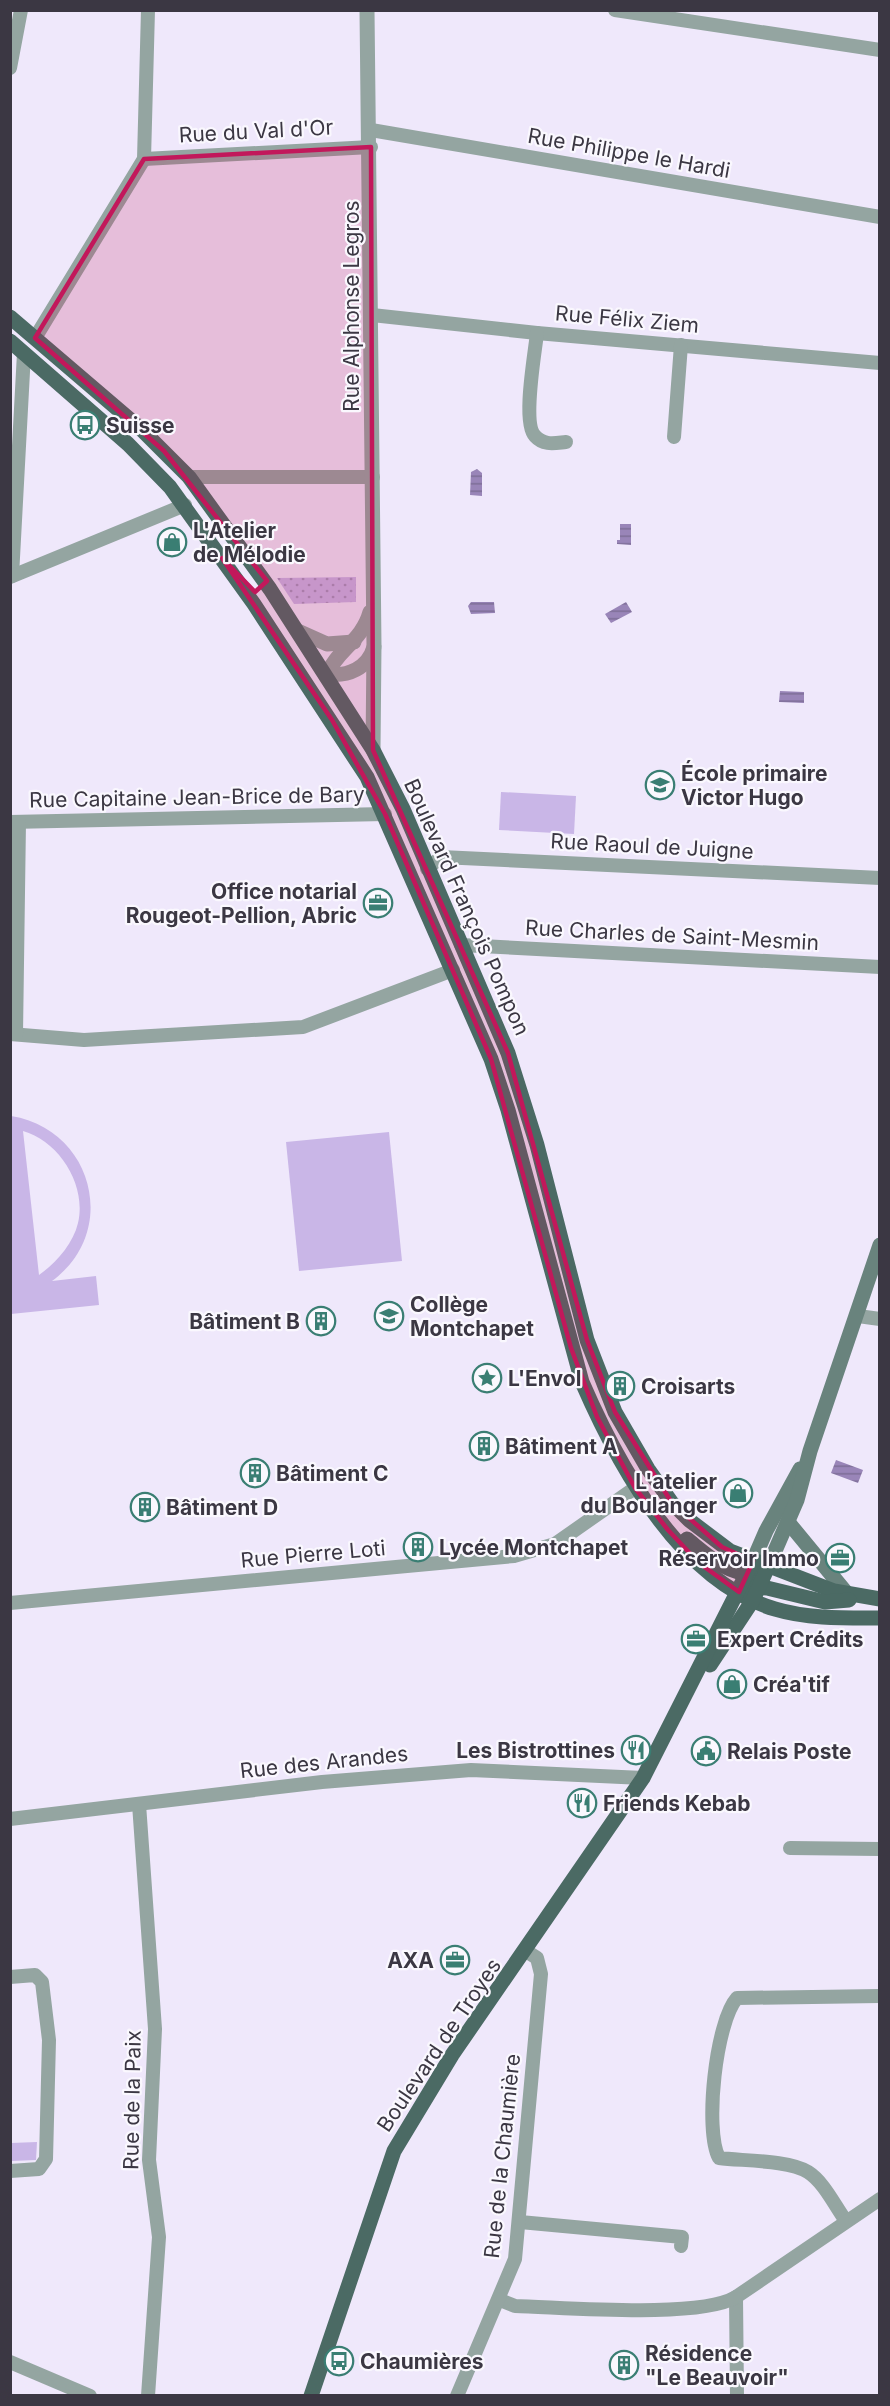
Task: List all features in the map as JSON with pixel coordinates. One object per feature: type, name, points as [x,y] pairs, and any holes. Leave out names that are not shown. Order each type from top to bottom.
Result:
[{"type":"main road","name":"Boulevard François Pompon","points":[[10,317],[141,429],[189,477],[239,543],[327,674],[373,750],[403,809],[516,1077],[587,1340],[615,1412],[648,1469],[672,1503],[750,1567]]},
{"type":"main road","name":"Boulevard François Pompon","points":[[10,341],[143,458],[185,505],[332,720],[367,777],[491,1059],[508,1110],[582,1382],[601,1425],[635,1488],[652,1510]]},
{"type":"main road","points":[[222,558],[261,598],[299,656],[309,666],[327,674],[332,720]]},
{"type":"main road","points":[[684,1701],[756,1593],[788,1522],[797,1500],[810,1451],[858,1316],[879,1245]]},
{"type":"main road","points":[[684,1701],[739,1592],[784,1495],[810,1451]]},
{"type":"main road","points":[[652,1510],[719,1564],[768,1567],[849,1596],[875,1599]]},
{"type":"main road","points":[[652,1510],[681,1546],[711,1573],[739,1592],[825,1602],[875,1599]]},
{"type":"main road","points":[[788,1522],[849,1596]]},
{"type":"main road","points":[[756,1593],[786,1612],[879,1618]]},
{"type":"main road","name":"Boulevard de Troyes","points":[[311,2396],[394,2151],[452,2055],[644,1778],[684,1701]]},
{"type":"street","points":[[10,68],[21,10]]},
{"type":"street","points":[[35,338],[144,159],[148,10]]},
{"type":"street","name":"Rue Alphonse Legros","points":[[367,10],[371,130],[373,750]]},
{"type":"street","points":[[615,10],[879,50]]},
{"type":"street","name":"Rue Philippe le Hardi","points":[[371,130],[879,217]]},
{"type":"street","name":"Rue du Val d'Or","points":[[144,159],[371,147]]},
{"type":"street","name":"Rue Félix Ziem","points":[[372,315],[537,333],[879,363]]},
{"type":"street","points":[[537,333],[529,414],[530,430],[536,438],[548,444],[566,442]]},
{"type":"street","points":[[675,437],[681,345]]},
{"type":"street","points":[[24,353],[11,576],[185,505]]},
{"type":"street","points":[[189,477],[373,477]]},
{"type":"street","name":"Rue Alphonse Legros","points":[[327,674],[334,661],[354,642],[368,620],[374,601]]},
{"type":"street","points":[[298,631],[327,644],[354,642]]},
{"type":"street","points":[[327,674],[349,673],[359,668],[372,655],[374,645]]},
{"type":"street","name":"Rue Capitaine Jean-Brice de Bary","points":[[15,822],[385,814]]},
{"type":"street","points":[[15,822],[13,1034],[84,1040],[303,1028],[453,970]]},
{"type":"street","name":"Rue Raoul de Juigne","points":[[427,868],[441,857],[879,878]]},
{"type":"street","name":"Rue Charles de Saint-Mesmin","points":[[461,945],[879,967]]},
{"type":"street","points":[[858,1316],[879,1320]]},
{"type":"street","name":"Rue Pierre Loti","points":[[10,1603],[514,1556],[555,1544],[635,1488]]},
{"type":"street","name":"Rue des Arandes","points":[[10,1819],[322,1782],[471,1770],[644,1778]]},
{"type":"street","name":"Rue de la Paix","points":[[139,1804],[155,2029],[149,2160],[159,2236],[148,2396]]},
{"type":"street","points":[[790,1848],[879,1849]]},
{"type":"street","name":"Rue de la Chaumière","points":[[457,2396],[500,2300],[515,2259],[541,1974],[537,1958],[526,1951]]},
{"type":"street","points":[[10,1977],[35,1975],[42,1982],[49,2040],[46,2159],[39,2169],[10,2171]]},
{"type":"street","points":[[846,2221],[818,2181],[808,2172],[780,2165],[719,2158],[712,2128],[712,2084],[733,2002],[742,1997],[879,1996]]},
{"type":"street","points":[[500,2300],[515,2306],[671,2309],[713,2307],[736,2297],[879,2199]]},
{"type":"street","points":[[520,2222],[682,2237],[681,2246]]},
{"type":"street","points":[[736,2297],[736,2396]]},
{"type":"street","points":[[10,2362],[90,2396]]},
{"type":"highlighted area","points":[[371,147],[373,750],[508,1053],[587,1340],[615,1412],[672,1503],[722,1547],[753,1561],[739,1592],[699,1563],[668,1530],[635,1488],[597,1417],[571,1348],[491,1059],[385,814],[332,720],[222,558],[255,592],[267,581],[164,451],[35,338],[144,159]]},
{"type":"shaded area","points":[[477,469],[482,473],[482,496],[470,495],[471,472]]},
{"type":"shaded area","points":[[620,524],[631,524],[631,545],[617,544],[617,540],[620,540]]},
{"type":"shaded area","points":[[356,577],[356,602],[294,604],[277,578]]},
{"type":"shaded area","points":[[471,602],[494,602],[495,613],[471,614],[468,606]]},
{"type":"shaded area","points":[[626,602],[632,612],[611,623],[605,614]]},
{"type":"shaded area","points":[[780,691],[804,692],[804,703],[779,702]]},
{"type":"shaded area","points":[[501,792],[576,796],[574,834],[499,830]]},
{"type":"shaded area","points":[[11,1116],[39,1125],[62,1140],[78,1161],[88,1185],[91,1210],[86,1236],[73,1260],[52,1281],[96,1276],[99,1305],[11,1314]],"holes":[[[23,1131],[36,1136],[59,1154],[67,1166],[74,1180],[80,1209],[76,1231],[68,1246],[52,1265],[39,1275]]]},
{"type":"shaded area","points":[[389,1132],[402,1261],[299,1271],[286,1142]]},
{"type":"shaded area","points":[[836,1460],[863,1470],[858,1483],[831,1473]]},
{"type":"shaded area","points":[[37,2142],[36,2160],[11,2161],[11,2143]]},
{"type":"place","name":"Suisse","points":[[85,425]]},
{"type":"place","name":"L'Atelier de Mélodie","points":[[172,542]]},
{"type":"place","name":"École primaire Victor Hugo","points":[[660,785]]},
{"type":"place","name":"Office notarial Rougeot-Pellion, Abric","points":[[378,903]]},
{"type":"place","name":"Collège Montchapet","points":[[389,1316]]},
{"type":"place","name":"Bâtiment B","points":[[321,1321]]},
{"type":"place","name":"L'Envol","points":[[487,1378]]},
{"type":"place","name":"Croisarts","points":[[620,1386]]},
{"type":"place","name":"Bâtiment A","points":[[484,1446]]},
{"type":"place","name":"Bâtiment C","points":[[255,1473]]},
{"type":"place","name":"L'atelier du Boulanger","points":[[738,1493]]},
{"type":"place","name":"Bâtiment D","points":[[145,1507]]},
{"type":"place","name":"Lycée Montchapet","points":[[418,1547]]},
{"type":"place","name":"Réservoir Immo","points":[[840,1558]]},
{"type":"place","name":"Expert Crédits","points":[[696,1639]]},
{"type":"place","name":"Créa'tif","points":[[732,1684]]},
{"type":"place","name":"Les Bistrottines","points":[[636,1750]]},
{"type":"place","name":"Relais Poste","points":[[706,1751]]},
{"type":"place","name":"Friends Kebab","points":[[582,1803]]},
{"type":"place","name":"AXA","points":[[455,1960]]},
{"type":"place","name":"Chaumières","points":[[339,2361]]},
{"type":"place","name":"Résidence \"Le Beauvoir\"","points":[[624,2365]]}]
